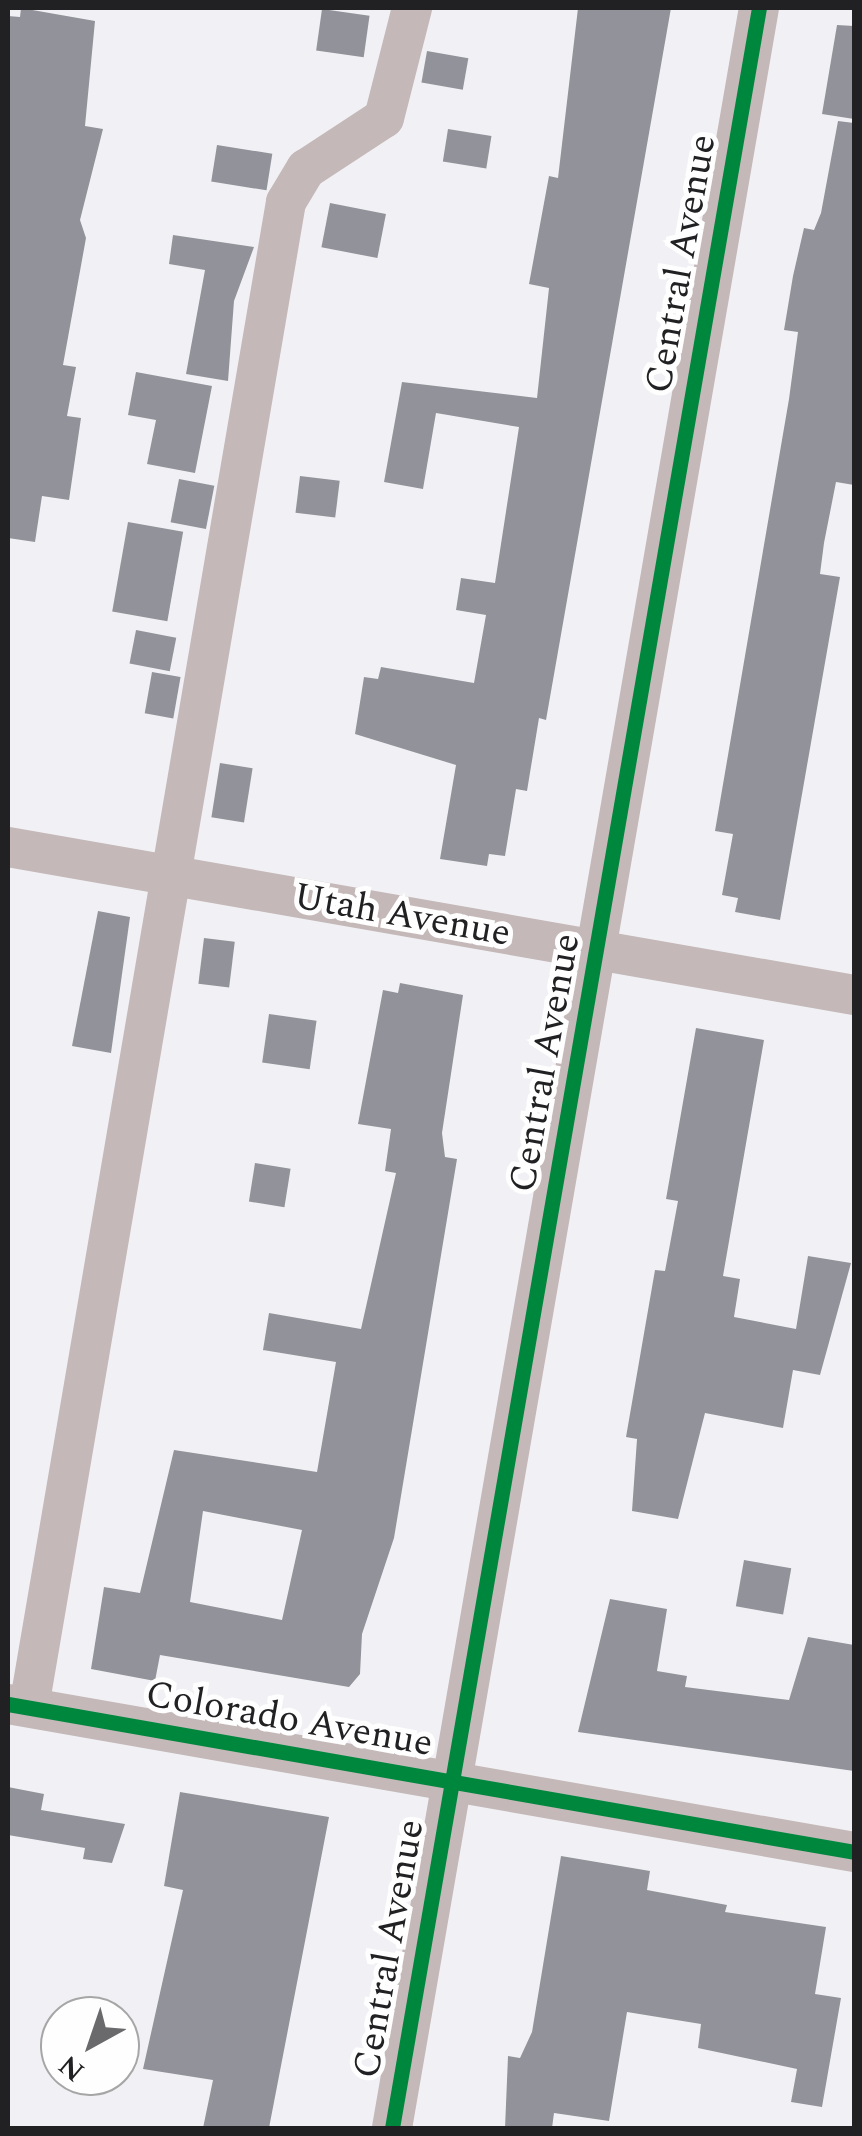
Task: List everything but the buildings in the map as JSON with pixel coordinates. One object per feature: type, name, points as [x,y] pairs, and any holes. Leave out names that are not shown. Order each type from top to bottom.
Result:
[{"type":"street","points":[[18,1706],[172,875],[286,202],[306,169],[384,118],[412,8]]},
{"type":"street","name":"Central Avenue","points":[[392,2128],[759,8]]},
{"type":"street","name":"Utah Avenue","points":[[8,848],[854,995]]},
{"type":"street","name":"Colorado Avenue","points":[[18,1706],[854,1852]]},
{"type":"cycle path","points":[[392,2128],[759,8]]},
{"type":"cycle path","points":[[8,1704],[854,1852]]}]
